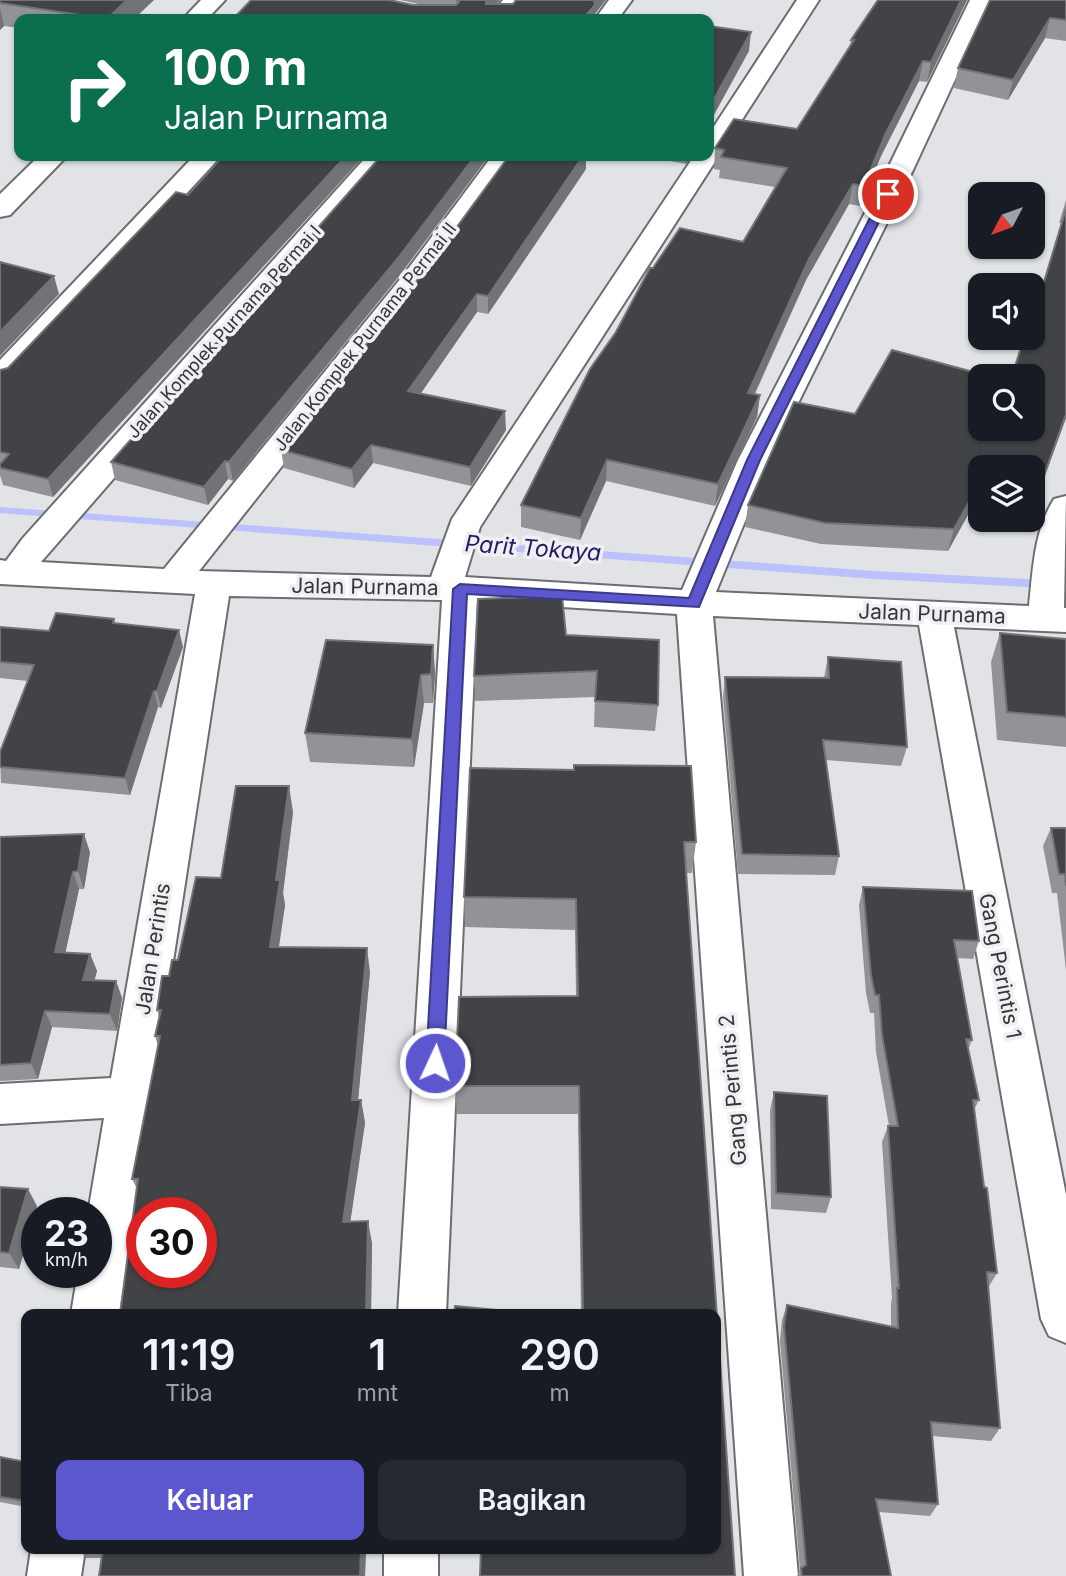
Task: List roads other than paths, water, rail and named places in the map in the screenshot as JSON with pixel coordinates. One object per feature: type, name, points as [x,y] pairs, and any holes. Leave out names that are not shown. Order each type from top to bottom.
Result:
[{"type":"street","points":[[199,14],[214,0]]},
{"type":"street","points":[[503,14],[515,0]]},
{"type":"street","points":[[610,14],[621,0]]},
{"type":"street","points":[[714,145],[808,0]]},
{"type":"street","points":[[698,618],[722,531],[754,460],[900,170],[981,0]]},
{"type":"street","points":[[0,209],[49,161]]},
{"type":"street","points":[[0,378],[203,161]]},
{"type":"street","name":"Jalan Komplek Purnama Permai I","points":[[16,564],[377,161]]},
{"type":"street","name":"Jalan Komplek Purnama Permai II","points":[[203,569],[222,517],[412,283],[501,161]]},
{"type":"street","points":[[422,1309],[452,580],[464,527],[703,161]]},
{"type":"street","points":[[1052,613],[1052,546],[1066,507]]},
{"type":"street","name":"Jalan Purnama","points":[[16,564],[82,575],[172,582],[203,569],[452,580],[698,618],[1052,613]]},
{"type":"street","name":"Jalan Perintis","points":[[95,1309],[129,1097],[203,569]]},
{"type":"street","name":"Gang Perintis 1","points":[[934,614],[1066,1319]]},
{"type":"street","name":"Gang Perintis 2","points":[[698,618],[772,1576]]},
{"type":"street","points":[[0,1104],[129,1097]]},
{"type":"street","points":[[54,1576],[57,1554]]},
{"type":"street","points":[[411,1554],[411,1576]]},
{"type":"waterway","name":"Parit Tokaya","points":[[0,510],[875,575],[1066,585]]}]
